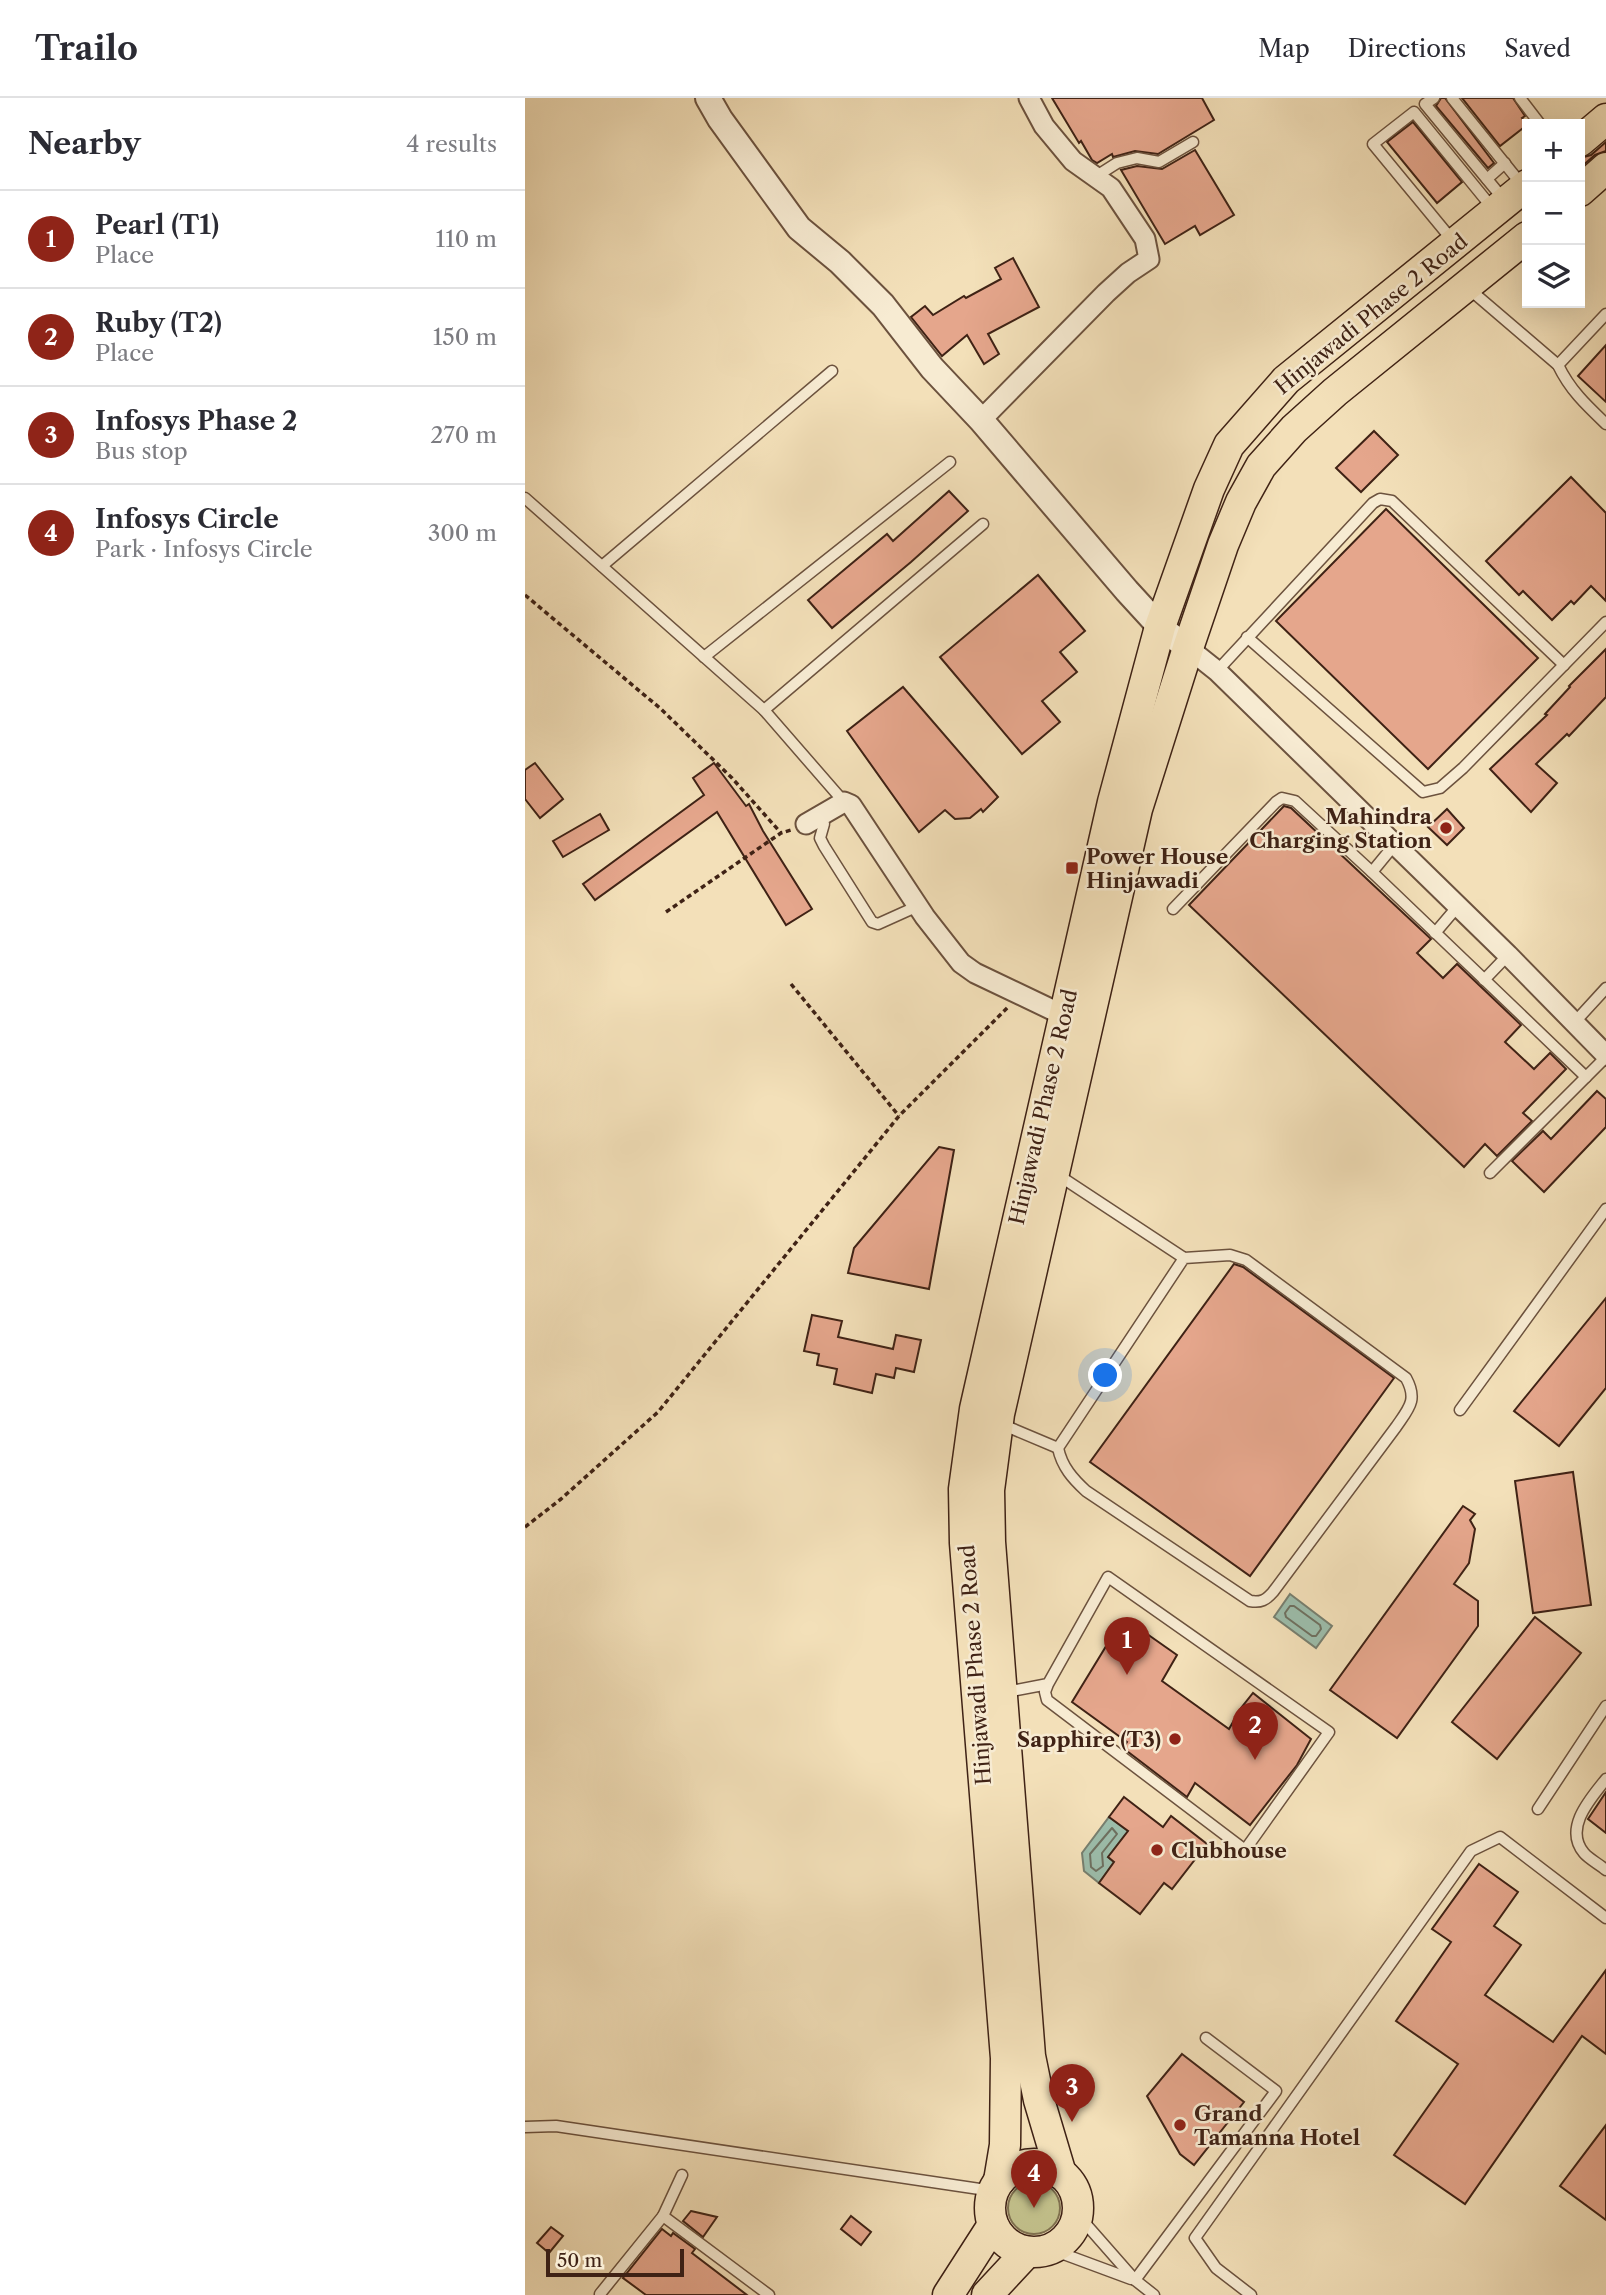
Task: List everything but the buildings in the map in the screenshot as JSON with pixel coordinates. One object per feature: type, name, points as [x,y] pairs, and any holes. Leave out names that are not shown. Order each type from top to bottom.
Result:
[{"type":"main road","points":[[1585,137],[1606,119]]},
{"type":"main road","points":[[1585,186],[1606,167]]},
{"type":"main road","name":"Hinjawadi Phase 2 Road","points":[[1061,2174],[1038,2100],[1031,2056],[989,1516],[989,1431],[1063,1015],[1113,802],[1160,627],[1209,489],[1229,444],[1286,380],[1513,197]]},
{"type":"main road","name":"Hinjawadi Phase 2 Road","points":[[996,2186],[1005,2145],[1006,2058],[965,1543],[964,1489],[989,1431],[1055,1173],[1137,809],[1223,545],[1241,502],[1261,466],[1294,429],[1335,392],[1522,241]]},
{"type":"main road","points":[[987,2295],[1039,2250],[1068,2235],[1077,2214],[1074,2192],[1061,2174],[1051,2168],[1029,2165],[1017,2168],[996,2186],[990,2214],[993,2225],[1007,2243],[1039,2250]]},
{"type":"main road","points":[[948,2295],[993,2225]]},
{"type":"street","points":[[708,98],[720,119],[799,228],[840,262],[883,306],[932,368],[981,420],[1160,627],[1217,671],[1508,954],[1606,1056]]},
{"type":"street","points":[[981,420],[1106,293],[1149,259],[1145,239],[1111,188],[1073,161],[1044,126],[1029,98]]},
{"type":"street","points":[[813,820],[844,802],[851,805],[918,906],[961,962],[975,973],[1063,1015]]},
{"type":"lane","points":[[1434,98],[1425,104],[1487,179],[1513,197]]},
{"type":"lane","points":[[1452,98],[1505,163],[1513,197]]},
{"type":"lane","points":[[1520,98],[1536,119]]},
{"type":"lane","points":[[1455,244],[1373,144],[1414,112],[1513,197]]},
{"type":"lane","points":[[1095,177],[1117,163],[1137,158],[1159,162],[1193,142]]},
{"type":"lane","points":[[1487,179],[1505,163]]},
{"type":"lane","points":[[1466,287],[1558,365],[1566,383],[1577,397],[1606,424]]},
{"type":"lane","points":[[1558,365],[1606,314]]},
{"type":"lane","points":[[602,566],[832,371]]},
{"type":"lane","points":[[704,657],[950,461]]},
{"type":"lane","points":[[525,498],[764,710],[844,802]]},
{"type":"lane","points":[[1217,671],[1373,503],[1380,499],[1392,501],[1564,665]]},
{"type":"lane","points":[[764,710],[983,524]]},
{"type":"lane","points":[[1247,637],[1423,792],[1440,788],[1463,768],[1606,622]]},
{"type":"lane","points":[[1173,909],[1259,818],[1282,798],[1295,801],[1586,1077]]},
{"type":"lane","points":[[813,820],[824,824],[820,838],[872,922],[878,924],[892,920],[918,906]]},
{"type":"lane","points":[[1372,872],[1395,844]]},
{"type":"lane","points":[[1435,933],[1458,906]]},
{"type":"lane","points":[[1484,980],[1508,954]]},
{"type":"lane","points":[[1574,1023],[1606,988]]},
{"type":"lane","points":[[1490,1173],[1606,1056]]},
{"type":"lane","points":[[1055,1173],[1184,1258],[1230,1255],[1246,1260],[1406,1378],[1413,1395],[1411,1406],[1273,1592],[1267,1599],[1259,1602],[1250,1601],[1086,1491],[1064,1467],[1058,1448]]},
{"type":"lane","points":[[1460,1410],[1606,1209]]},
{"type":"lane","points":[[1058,1448],[1184,1258]]},
{"type":"lane","points":[[989,1431],[1058,1448]]},
{"type":"lane","points":[[1108,1577],[1329,1732],[1245,1850],[1047,1700],[1045,1692],[1048,1684],[1108,1577]]},
{"type":"lane","points":[[1002,1692],[1048,1684]]},
{"type":"lane","points":[[1538,1809],[1606,1706]]},
{"type":"lane","points":[[1606,1779],[1587,1805],[1576,1827],[1577,1842],[1585,1854],[1606,1870]]},
{"type":"lane","points":[[1251,2295],[1216,2268],[1195,2238],[1471,1851],[1500,1837],[1606,1918]]},
{"type":"lane","points":[[1135,2280],[1276,2091],[1206,2038]]},
{"type":"lane","points":[[525,2127],[556,2126],[996,2186]]},
{"type":"lane","points":[[600,2294],[663,2216],[682,2175]]},
{"type":"lane","points":[[1077,2214],[1135,2280],[1154,2295]]},
{"type":"lane","points":[[663,2216],[769,2295]]},
{"type":"lane","points":[[1039,2250],[1135,2280]]},
{"type":"path","points":[[525,595],[661,709],[731,778],[781,833],[666,912]]},
{"type":"path","points":[[791,984],[899,1116]]},
{"type":"path","points":[[525,1527],[561,1499],[658,1412],[899,1116],[1020,994]]},
{"type":"shaded area","points":[[1034,2182],[1044,2184],[1052,2190],[1058,2198],[1058,2218],[1052,2226],[1044,2232],[1034,2234],[1024,2232],[1016,2226],[1010,2218],[1008,2208],[1010,2198],[1016,2190],[1024,2184]]},
{"type":"water","points":[[1290,1594],[1332,1626],[1316,1648],[1274,1617]]},
{"type":"water","points":[[1109,1817],[1128,1831],[1108,1857],[1114,1862],[1099,1883],[1084,1871],[1082,1853]]},
{"type":"place","name":"Mahindra Charging Station","points":[[1446,828]]},
{"type":"place","name":"Power House Hinjawadi","points":[[1072,868]]},
{"type":"place","name":"Pearl (T1)","points":[[1127,1675]]},
{"type":"place","name":"Sapphire (T3)","points":[[1175,1739]]},
{"type":"place","name":"Ruby (T2)","points":[[1255,1760]]},
{"type":"place","name":"Clubhouse","points":[[1157,1850]]},
{"type":"place","name":"Infosys Phase 2","points":[[1072,2122]]},
{"type":"place","name":"Grand Tamanna Hotel","points":[[1180,2125]]},
{"type":"place","name":"Infosys Circle","points":[[1034,2208]]}]
